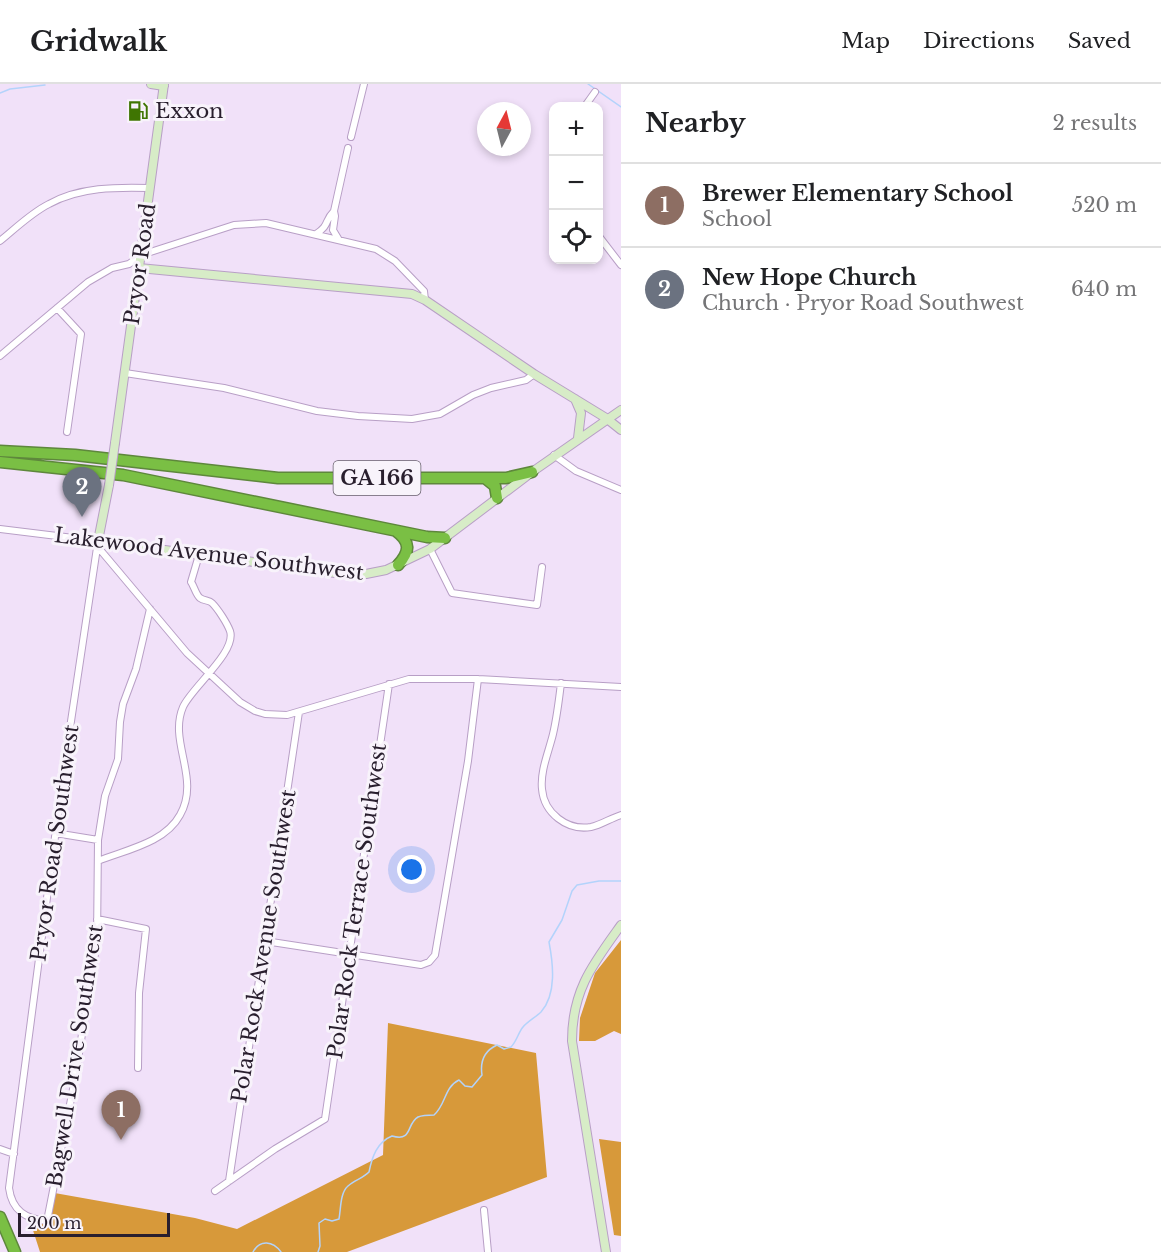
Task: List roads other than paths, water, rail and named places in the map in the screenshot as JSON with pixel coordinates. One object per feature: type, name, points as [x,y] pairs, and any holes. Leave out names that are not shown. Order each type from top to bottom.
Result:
[{"type":"highway","points":[[0,443],[75,455]]},
{"type":"highway","name":"GA 166","points":[[0,451],[75,455],[278,478],[506,478],[532,472]]},
{"type":"highway","points":[[4,462],[123,475],[396,531],[445,538]]},
{"type":"highway","points":[[485,478],[495,486],[497,498]]},
{"type":"highway","points":[[396,531],[404,537],[408,545],[406,554],[398,565]]},
{"type":"highway","points":[[0,1217],[15,1252]]},
{"type":"highway","points":[[0,1222],[10,1252]]},
{"type":"street","points":[[151,84],[164,85]]},
{"type":"street","points":[[351,137],[364,84]]},
{"type":"street","name":"Pryor Road","points":[[115,443],[164,85]]},
{"type":"street","points":[[588,102],[595,92]]},
{"type":"street","points":[[339,240],[333,230],[334,211],[348,148]]},
{"type":"street","points":[[0,241],[36,211],[60,198],[91,190],[150,188]]},
{"type":"street","points":[[316,234],[324,230],[334,211]]},
{"type":"street","points":[[0,356],[88,282],[112,267],[129,264],[141,255],[250,222],[266,223],[369,247],[395,261],[424,291],[425,300]]},
{"type":"street","points":[[603,242],[621,265]]},
{"type":"street","points":[[129,264],[139,268],[408,294],[425,300],[621,430]]},
{"type":"street","points":[[57,308],[81,334],[67,432]]},
{"type":"street","points":[[124,373],[224,388],[317,411],[358,416],[411,418],[440,414],[473,395],[491,388],[526,380],[534,374]]},
{"type":"street","points":[[574,399],[582,413],[578,438]]},
{"type":"street","name":"Lakewood Avenue Southwest","points":[[0,529],[98,544],[353,574],[374,573],[398,565],[430,549],[578,438],[621,410]]},
{"type":"street","points":[[606,418],[621,422]]},
{"type":"street","name":"Pryor Road Southwest","points":[[47,1221],[26,1217],[18,1211],[9,1188],[56,833],[115,443]]},
{"type":"street","points":[[555,456],[576,471],[621,490]]},
{"type":"street","points":[[98,544],[187,653],[240,702],[255,711],[277,715],[299,712],[409,679],[478,679],[621,687]]},
{"type":"street","points":[[430,549],[452,593],[537,605],[542,567]]},
{"type":"street","points":[[98,861],[159,837],[171,828],[180,816],[187,800],[189,783],[179,720],[188,699],[225,651],[230,641],[230,631],[212,602],[200,598],[191,582],[199,555]]},
{"type":"street","name":"Bagwell Drive Southwest","points":[[47,1221],[74,1084],[97,941],[98,840],[105,796],[118,759],[123,704],[136,669],[150,609]]},
{"type":"street","points":[[265,941],[421,965],[429,962],[435,955],[468,761],[478,679]]},
{"type":"street","points":[[561,683],[554,731],[542,781],[546,805],[558,819],[582,828],[597,826],[621,815]]},
{"type":"street","name":"Polar Rock Terrace Southwest","points":[[229,1181],[275,1149],[325,1119],[389,684]]},
{"type":"street","name":"Polar Rock Avenue Southwest","points":[[229,1181],[299,712]]},
{"type":"street","points":[[56,833],[98,840]]},
{"type":"street","points":[[97,919],[146,929],[139,993],[138,1068]]},
{"type":"street","points":[[606,1252],[572,1041],[572,1026],[576,1000],[586,976],[621,925]]},
{"type":"street","points":[[0,1149],[14,1154]]},
{"type":"street","points":[[215,1191],[229,1181]]},
{"type":"street","points":[[484,1210],[488,1252]]},
{"type":"waterway","points":[[588,84],[621,107]]},
{"type":"waterway","points":[[0,93],[10,89],[45,85]]},
{"type":"waterway","points":[[318,1252],[319,1223],[325,1219],[332,1221],[339,1219],[345,1189],[369,1172],[382,1142],[392,1136],[403,1137],[418,1117],[434,1115],[454,1083],[459,1080],[465,1086],[472,1087],[482,1075],[482,1061],[489,1050],[497,1045],[504,1049],[511,1047],[523,1027],[546,1005],[552,987],[552,959],[549,942],[562,920],[572,891],[577,885],[599,881],[621,881]]},
{"type":"waterway","points":[[253,1252],[263,1243],[270,1244],[281,1252]]},
{"type":"place","name":"Exxon","points":[[138,111]]},
{"type":"place","name":"New Hope Church","points":[[82,517]]},
{"type":"place","name":"Brewer Elementary School","points":[[121,1140]]}]
